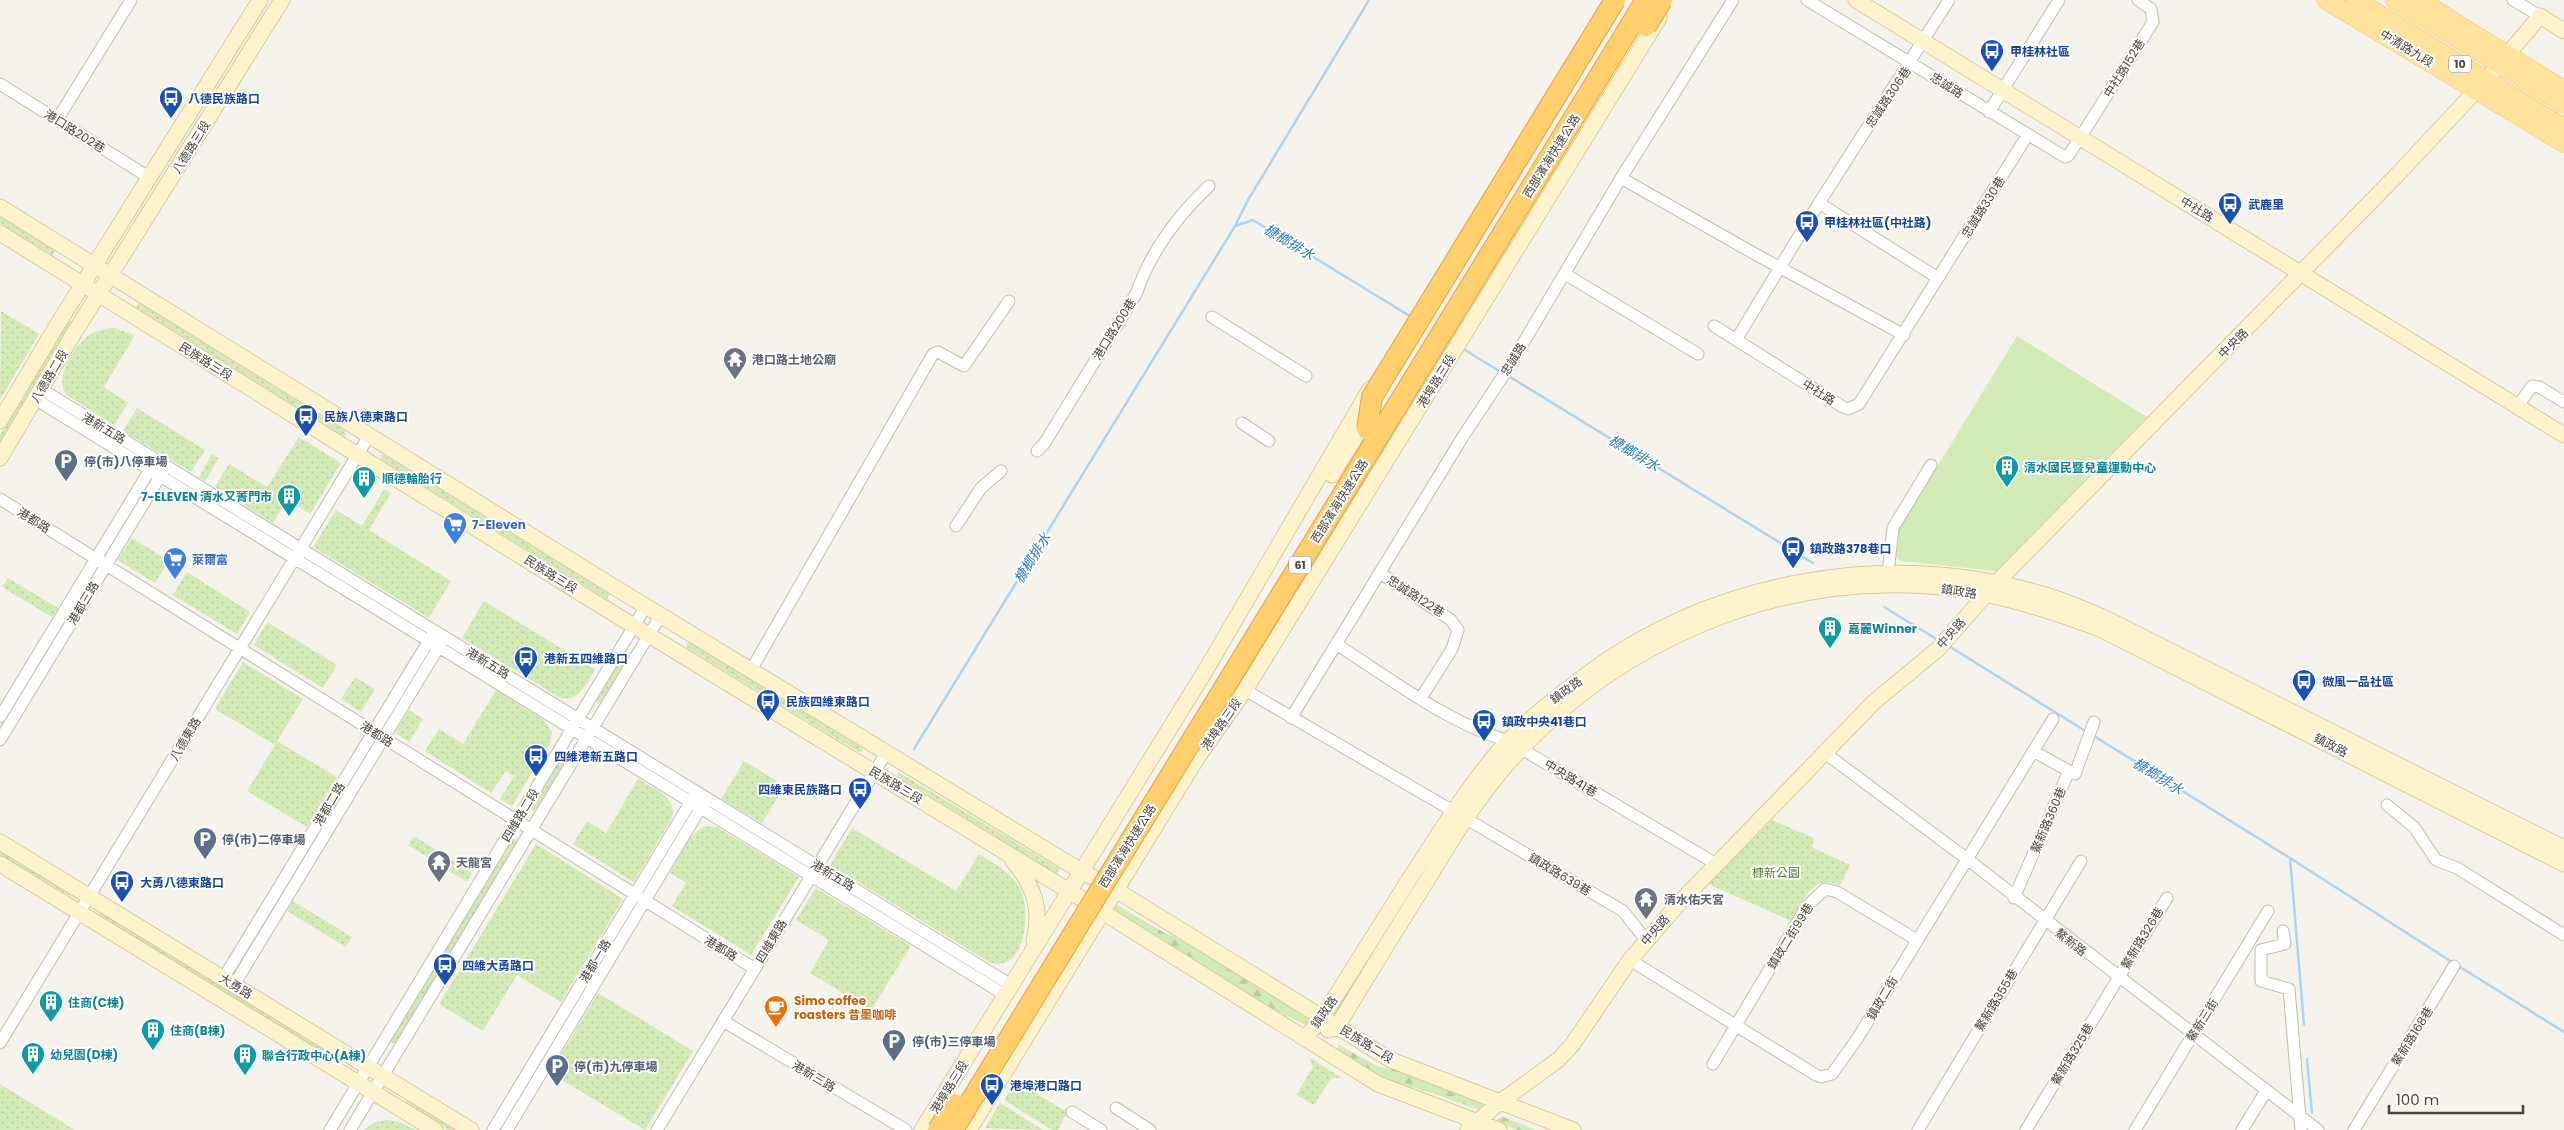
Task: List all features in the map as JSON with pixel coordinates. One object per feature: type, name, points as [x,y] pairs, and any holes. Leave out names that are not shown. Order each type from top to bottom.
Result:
[{"type":"highway","points":[[1368,429],[1372,397],[1615,0]]},
{"type":"highway","name":"西部濱海快速公路","points":[[938,1130],[1631,0]]},
{"type":"highway","name":"西部濱海快速公路","points":[[953,1130],[1646,0]]},
{"type":"highway","points":[[1242,660],[1316,566],[1662,0]]},
{"type":"main road","name":"中清路九段","points":[[2326,0],[2564,128]]},
{"type":"main road","name":"中清路九段","points":[[2356,0],[2564,143]]},
{"type":"main road","name":"10","points":[[2395,0],[2504,60],[2564,104]]},
{"type":"main road","points":[[2419,0],[2504,60],[2564,90]]},
{"type":"street","points":[[57,120],[131,0]]},
{"type":"street","name":"八德路三段","points":[[95,266],[260,0]]},
{"type":"street","name":"八德路三段","points":[[99,294],[282,0]]},
{"type":"street","name":"港埠路三段","points":[[922,1130],[1414,329],[1607,0]]},
{"type":"street","name":"港埠路三段","points":[[1422,314],[1623,0]]},
{"type":"street","name":"港埠路三段","points":[[969,1130],[1197,758],[1245,690],[1654,0]]},
{"type":"street","name":"港埠路三段","points":[[1457,335],[1670,0]]},
{"type":"street","name":"忠誠路","points":[[1291,718],[1462,438],[1500,382],[1621,178],[1734,0]]},
{"type":"street","name":"忠誠路","points":[[1807,0],[2064,157],[2068,156],[2080,138]]},
{"type":"street","name":"中社路","points":[[1856,0],[2564,435]]},
{"type":"street","name":"忠誠路306巷","points":[[1819,203],[1864,131],[1911,63],[1949,0]]},
{"type":"street","points":[[1989,112],[2059,0]]},
{"type":"street","name":"中社路152巷","points":[[2080,138],[2153,22],[2151,9],[2138,0]]},
{"type":"street","points":[[2514,0],[2564,30]]},
{"type":"street","name":"中央路","points":[[1473,1126],[1500,1102],[1530,1082],[1562,1056],[1646,940],[1874,702],[1938,649],[1950,633],[1992,589],[2302,273],[2481,85],[2540,16]]},
{"type":"street","name":"港口路202巷","points":[[0,84],[150,178]]},
{"type":"street","name":"忠誠路330巷","points":[[1938,278],[2027,136]]},
{"type":"street","points":[[1621,178],[1904,335]]},
{"type":"street","name":"港口路200巷","points":[[1038,451],[1136,294],[1144,272],[1168,232],[1182,211],[1209,186]]},
{"type":"street","points":[[1736,340],[1819,203],[1938,278]]},
{"type":"street","name":"民族路三段","points":[[0,207],[750,670],[1098,881]]},
{"type":"street","name":"民族路三段","points":[[0,233],[1102,913]]},
{"type":"street","name":"八德路二段","points":[[0,421],[95,266]]},
{"type":"street","points":[[1565,274],[1698,354]]},
{"type":"street","name":"中社路","points":[[1714,326],[1848,408],[1859,404],[1938,278]]},
{"type":"street","name":"八德路二段","points":[[0,458],[99,294]]},
{"type":"street","points":[[750,670],[932,354],[938,352],[964,366],[1009,301]]},
{"type":"street","points":[[1212,317],[1306,376]]},
{"type":"street","name":"港埠路三段","points":[[1197,758],[1236,682],[1448,350]]},
{"type":"street","points":[[2517,407],[2532,386],[2539,387],[2564,402]]},
{"type":"street","name":"港新五路","points":[[38,394],[161,463],[578,719],[590,733],[695,806],[811,876],[1008,990]]},
{"type":"street","name":"港新五路","points":[[38,394],[150,470],[572,729],[590,733],[702,795],[817,866],[1008,990]]},
{"type":"street","points":[[1242,423],[1269,441]]},
{"type":"street","name":"八德東路","points":[[0,1043],[369,436]]},
{"type":"street","name":"港都三路","points":[[0,717],[150,470],[161,463]]},
{"type":"street","name":"港都三路","points":[[0,740],[160,476],[161,463]]},
{"type":"street","points":[[1888,573],[1893,528],[1931,465]]},
{"type":"street","points":[[956,526],[981,488],[1001,471]]},
{"type":"street","name":"港都路","points":[[0,499],[755,969]]},
{"type":"street","name":"忠誠路122巷","points":[[1380,573],[1452,620],[1458,630],[1456,639],[1421,698]]},
{"type":"street","name":"鎮政路","points":[[1305,1038],[1322,1018],[1508,741],[1554,699],[1617,652],[1663,626],[1704,609],[1756,592],[1822,578],[1888,573],[1947,576],[1992,589],[2100,629],[2564,864]]},
{"type":"street","name":"鎮政路","points":[[1305,1038],[1337,1027],[1459,815],[1554,715],[1616,667],[1668,638],[1708,620],[1758,604],[1822,591],[1856,587],[1942,587],[2043,594],[2107,619],[2563,845]]},
{"type":"street","name":"四維路二段","points":[[330,1130],[646,606]]},
{"type":"street","name":"四維路二段","points":[[350,1130],[661,615]]},
{"type":"street","name":"港都二路","points":[[229,982],[384,738],[434,643],[435,630]]},
{"type":"street","name":"港都二路","points":[[229,982],[373,732],[434,643],[445,636]]},
{"type":"street","name":"中央路41巷","points":[[1336,644],[1421,698],[1481,732],[1508,741],[1718,864]]},
{"type":"street","name":"鎮政路639巷","points":[[1245,690],[1623,912],[1646,940]]},
{"type":"street","name":"鎮政二街","points":[[1630,960],[1816,1075],[1827,1077],[1835,1072],[1857,1040],[2053,719]]},
{"type":"street","name":"鰲新路360巷","points":[[2014,898],[2069,771],[2075,774],[2090,731]]},
{"type":"street","points":[[2033,751],[2069,771]]},
{"type":"street","name":"四維東路","points":[[657,1130],[886,753]]},
{"type":"street","name":"鰲新路","points":[[1825,753],[1967,859],[2014,898],[2318,1130]]},
{"type":"street","name":"港都一路","points":[[507,1130],[640,898],[702,795]]},
{"type":"street","points":[[2387,804],[2414,827],[2436,860],[2457,868],[2564,935]]},
{"type":"street","name":"大勇路","points":[[0,842],[229,982],[363,1075]]},
{"type":"street","points":[[1006,852],[1027,878],[1036,900],[1038,924],[1031,953]]},
{"type":"street","name":"鰲新路355巷","points":[[1918,1130],[2081,860]]},
{"type":"street","name":"大勇路","points":[[0,864],[79,912],[378,1084],[471,1130]]},
{"type":"street","name":"民族路二段","points":[[1098,881],[1116,890],[1391,1060],[1574,1130]]},
{"type":"street","name":"鎮政二街99巷","points":[[1735,1026],[1807,906],[1825,888],[1836,892],[1917,940]]},
{"type":"street","name":"港都一路","points":[[492,1130],[640,898]]},
{"type":"street","name":"鰲新路326巷","points":[[2118,978],[2167,898]]},
{"type":"street","name":"鰲新三街","points":[[2135,1130],[2268,910]]},
{"type":"street","points":[[1102,913],[1378,1084],[1473,1126],[1499,1130]]},
{"type":"street","points":[[2283,932],[2285,944],[2261,950],[2261,981],[2289,989],[2301,1130]]},
{"type":"street","name":"鰲新路168巷","points":[[2354,1130],[2454,966]]},
{"type":"street","name":"鰲新路325巷","points":[[2026,1130],[2118,978]]},
{"type":"street","name":"港新三路","points":[[723,1021],[906,1130]]},
{"type":"street","points":[[1713,1064],[1735,1026]]},
{"type":"street","name":"大勇路","points":[[378,1084],[435,1130]]},
{"type":"street","points":[[2242,1130],[2266,1090]]},
{"type":"street","points":[[1116,1108],[1150,1130]]},
{"type":"street","points":[[1072,1112],[1101,1130]]},
{"type":"green space","points":[[0,217],[55,251],[52,255],[0,223]]},
{"type":"green space","points":[[139,303],[345,431],[346,435],[342,435],[136,307]]},
{"type":"green space","points":[[1,311],[39,334],[1,398],[0,397]]},
{"type":"green space","points":[[68,320],[72,322],[0,443],[0,435]]},
{"type":"green space","points":[[114,328],[135,335],[104,387],[128,403],[114,425],[68,396],[63,389],[62,381],[67,363],[78,346],[96,331]]},
{"type":"green space","points":[[2017,336],[2147,417],[1996,571],[1900,561],[1896,555],[1899,529]]},
{"type":"green space","points":[[137,408],[205,450],[191,472],[123,431]]},
{"type":"green space","points":[[299,437],[341,463],[310,514],[287,500],[273,523],[215,487],[229,464],[267,487]]},
{"type":"green space","points":[[212,454],[219,458],[205,481],[199,477]]},
{"type":"green space","points":[[381,455],[384,455],[610,594],[607,599],[381,459]]},
{"type":"green space","points":[[384,489],[391,493],[369,530],[451,581],[429,618],[313,547],[336,510],[362,526]]},
{"type":"green space","points":[[132,538],[169,561],[155,583],[118,560]]},
{"type":"green space","points":[[187,572],[250,612],[237,634],[173,595]]},
{"type":"green space","points":[[8,578],[58,608],[52,617],[2,587]]},
{"type":"green space","points":[[484,601],[595,669],[581,691],[572,698],[559,697],[462,638]]},
{"type":"green space","points":[[267,622],[337,665],[323,688],[254,645]]},
{"type":"green space","points":[[689,642],[862,748],[863,751],[859,752],[686,647]]},
{"type":"green space","points":[[620,661],[625,664],[601,703],[597,704],[596,701]]},
{"type":"green space","points":[[243,662],[303,699],[277,741],[337,777],[307,827],[247,791],[275,745],[215,709]]},
{"type":"green space","points":[[355,677],[375,689],[361,712],[341,699]]},
{"type":"green space","points":[[496,690],[544,720],[552,732],[550,743],[512,806],[500,799],[514,776],[506,771],[491,793],[425,751],[439,729],[463,744]]},
{"type":"green space","points":[[409,710],[423,719],[409,742],[395,733]]},
{"type":"green space","points":[[370,748],[241,964],[239,965],[238,963]]},
{"type":"green space","points":[[564,753],[568,753],[569,756],[536,810],[532,811],[532,807]]},
{"type":"green space","points":[[744,761],[785,786],[762,823],[721,799]]},
{"type":"green space","points":[[898,772],[1060,869],[1057,874],[898,776]]},
{"type":"green space","points":[[638,779],[664,795],[669,800],[673,812],[671,820],[634,882],[573,844],[587,821],[606,833]]},
{"type":"green space","name":"槺新公園","points":[[1772,820],[1814,838],[1812,847],[1850,865],[1840,886],[1831,882],[1823,882],[1816,885],[1805,898],[1791,921],[1708,884]]},
{"type":"green space","points":[[710,826],[719,828],[799,877],[751,955],[672,906],[686,883],[670,873],[691,837],[703,828]]},
{"type":"green space","points":[[852,828],[956,891],[979,854],[1002,869],[1016,883],[1024,899],[1025,925],[1022,939],[1018,950],[1011,959],[1001,963],[989,962],[830,865]]},
{"type":"green space","points":[[414,836],[472,873],[467,882],[408,845]]},
{"type":"green space","points":[[516,839],[517,843],[395,1044],[390,1041],[512,840]]},
{"type":"green space","points":[[536,844],[623,899],[561,1002],[517,975],[483,1031],[439,1004]]},
{"type":"green space","points":[[0,851],[70,894],[71,897],[0,855]]},
{"type":"green space","points":[[816,888],[911,946],[871,1010],[810,973],[829,940],[796,920]]},
{"type":"green space","points":[[293,901],[352,937],[346,947],[287,911]]},
{"type":"green space","points":[[1115,904],[1163,932],[1196,946],[1310,1019],[1312,1021],[1309,1027],[1259,1002],[1112,909]]},
{"type":"green space","points":[[631,911],[632,911],[502,1126]]},
{"type":"green space","points":[[99,912],[335,1056],[333,1059],[99,916]]},
{"type":"green space","points":[[598,993],[693,1051],[645,1130],[550,1073]]},
{"type":"green space","points":[[1339,1045],[1377,1066],[1395,1070],[1483,1103],[1486,1108],[1480,1110],[1432,1093],[1399,1084],[1375,1074],[1336,1050]]},
{"type":"green space","points":[[1309,1057],[1342,1078],[1331,1078],[1314,1105],[1296,1095],[1313,1067]]},
{"type":"green space","points":[[1015,1081],[1067,1112],[1058,1130],[1052,1130],[1004,1100]]},
{"type":"green space","points":[[0,1084],[75,1130],[0,1130]]},
{"type":"green space","points":[[407,1100],[457,1130],[449,1130],[405,1103]]},
{"type":"green space","points":[[1000,1103],[1043,1130],[985,1128]]},
{"type":"green space","points":[[1500,1117],[1536,1130],[1517,1130],[1500,1124],[1498,1119]]},
{"type":"green space","points":[[387,1120],[400,1122],[415,1130],[364,1130],[375,1122]]},
{"type":"waterway","points":[[1235,226],[1248,200],[1369,0]]},
{"type":"waterway","name":"槺榔排水","points":[[914,749],[1235,226],[1253,220],[1413,318]]},
{"type":"waterway","name":"槺榔排水","points":[[1462,348],[1502,373]]},
{"type":"waterway","name":"槺榔排水","points":[[1507,375],[1813,563]]},
{"type":"waterway","name":"槺榔排水","points":[[1884,607],[1938,640]]},
{"type":"waterway","name":"槺榔排水","points":[[1947,645],[2087,732]]},
{"type":"waterway","name":"槺榔排水","points":[[2094,736],[2290,858],[2304,1025]]},
{"type":"waterway","points":[[2290,858],[2452,962]]},
{"type":"waterway","points":[[2457,965],[2564,1032]]},
{"type":"waterway","name":"槺榔排水","points":[[2307,1059],[2312,1113]]},
{"type":"place","name":"甲桂林社區","points":[[1992,72]]},
{"type":"place","name":"八德民族路口","points":[[171,119]]},
{"type":"place","name":"武鹿里","points":[[2230,225]]},
{"type":"place","name":"甲桂林社區(中社路)","points":[[1807,243]]},
{"type":"place","name":"港口路土地公廟","points":[[735,380]]},
{"type":"place","name":"民族八德東路口","points":[[306,437]]},
{"type":"place","name":"停(市)八停車場","points":[[66,482]]},
{"type":"place","name":"清水國民暨兒童運動中心","points":[[2007,488]]},
{"type":"place","name":"順德輪胎行","points":[[364,499]]},
{"type":"place","name":"7-ELEVEN 清水又菁門市","points":[[289,517]]},
{"type":"place","name":"7-Eleven","points":[[455,545]]},
{"type":"place","name":"鎮政路378巷口","points":[[1793,569]]},
{"type":"place","name":"萊爾富","points":[[175,580]]},
{"type":"place","name":"嘉麗Winner","points":[[1830,649]]},
{"type":"place","name":"港新五四維路口","points":[[526,679]]},
{"type":"place","name":"微風一品社區","points":[[2304,702]]},
{"type":"place","name":"民族四維東路口","points":[[768,722]]},
{"type":"place","name":"鎮政中央41巷口","points":[[1484,742]]},
{"type":"place","name":"四維港新五路口","points":[[536,777]]},
{"type":"place","name":"四維東民族路口","points":[[860,810]]},
{"type":"place","name":"停(市)二停車場","points":[[205,860]]},
{"type":"place","name":"天龍宮","points":[[439,883]]},
{"type":"place","name":"大勇八德東路口","points":[[122,903]]},
{"type":"place","name":"清水佑天宮","points":[[1646,920]]},
{"type":"place","name":"四維大勇路口","points":[[445,986]]},
{"type":"place","name":"住商(C棟)","points":[[51,1023]]},
{"type":"place","name":"Simo coffee roasters 昔墨咖啡","points":[[776,1028]]},
{"type":"place","name":"住商(B棟)","points":[[153,1051]]},
{"type":"place","name":"停(市)三停車場","points":[[894,1062]]},
{"type":"place","name":"幼兒園(D棟)","points":[[33,1075]]},
{"type":"place","name":"聯合行政中心(A棟)","points":[[245,1076]]},
{"type":"place","name":"停(市)九停車場","points":[[557,1087]]},
{"type":"place","name":"港埠港口路口","points":[[992,1106]]}]
